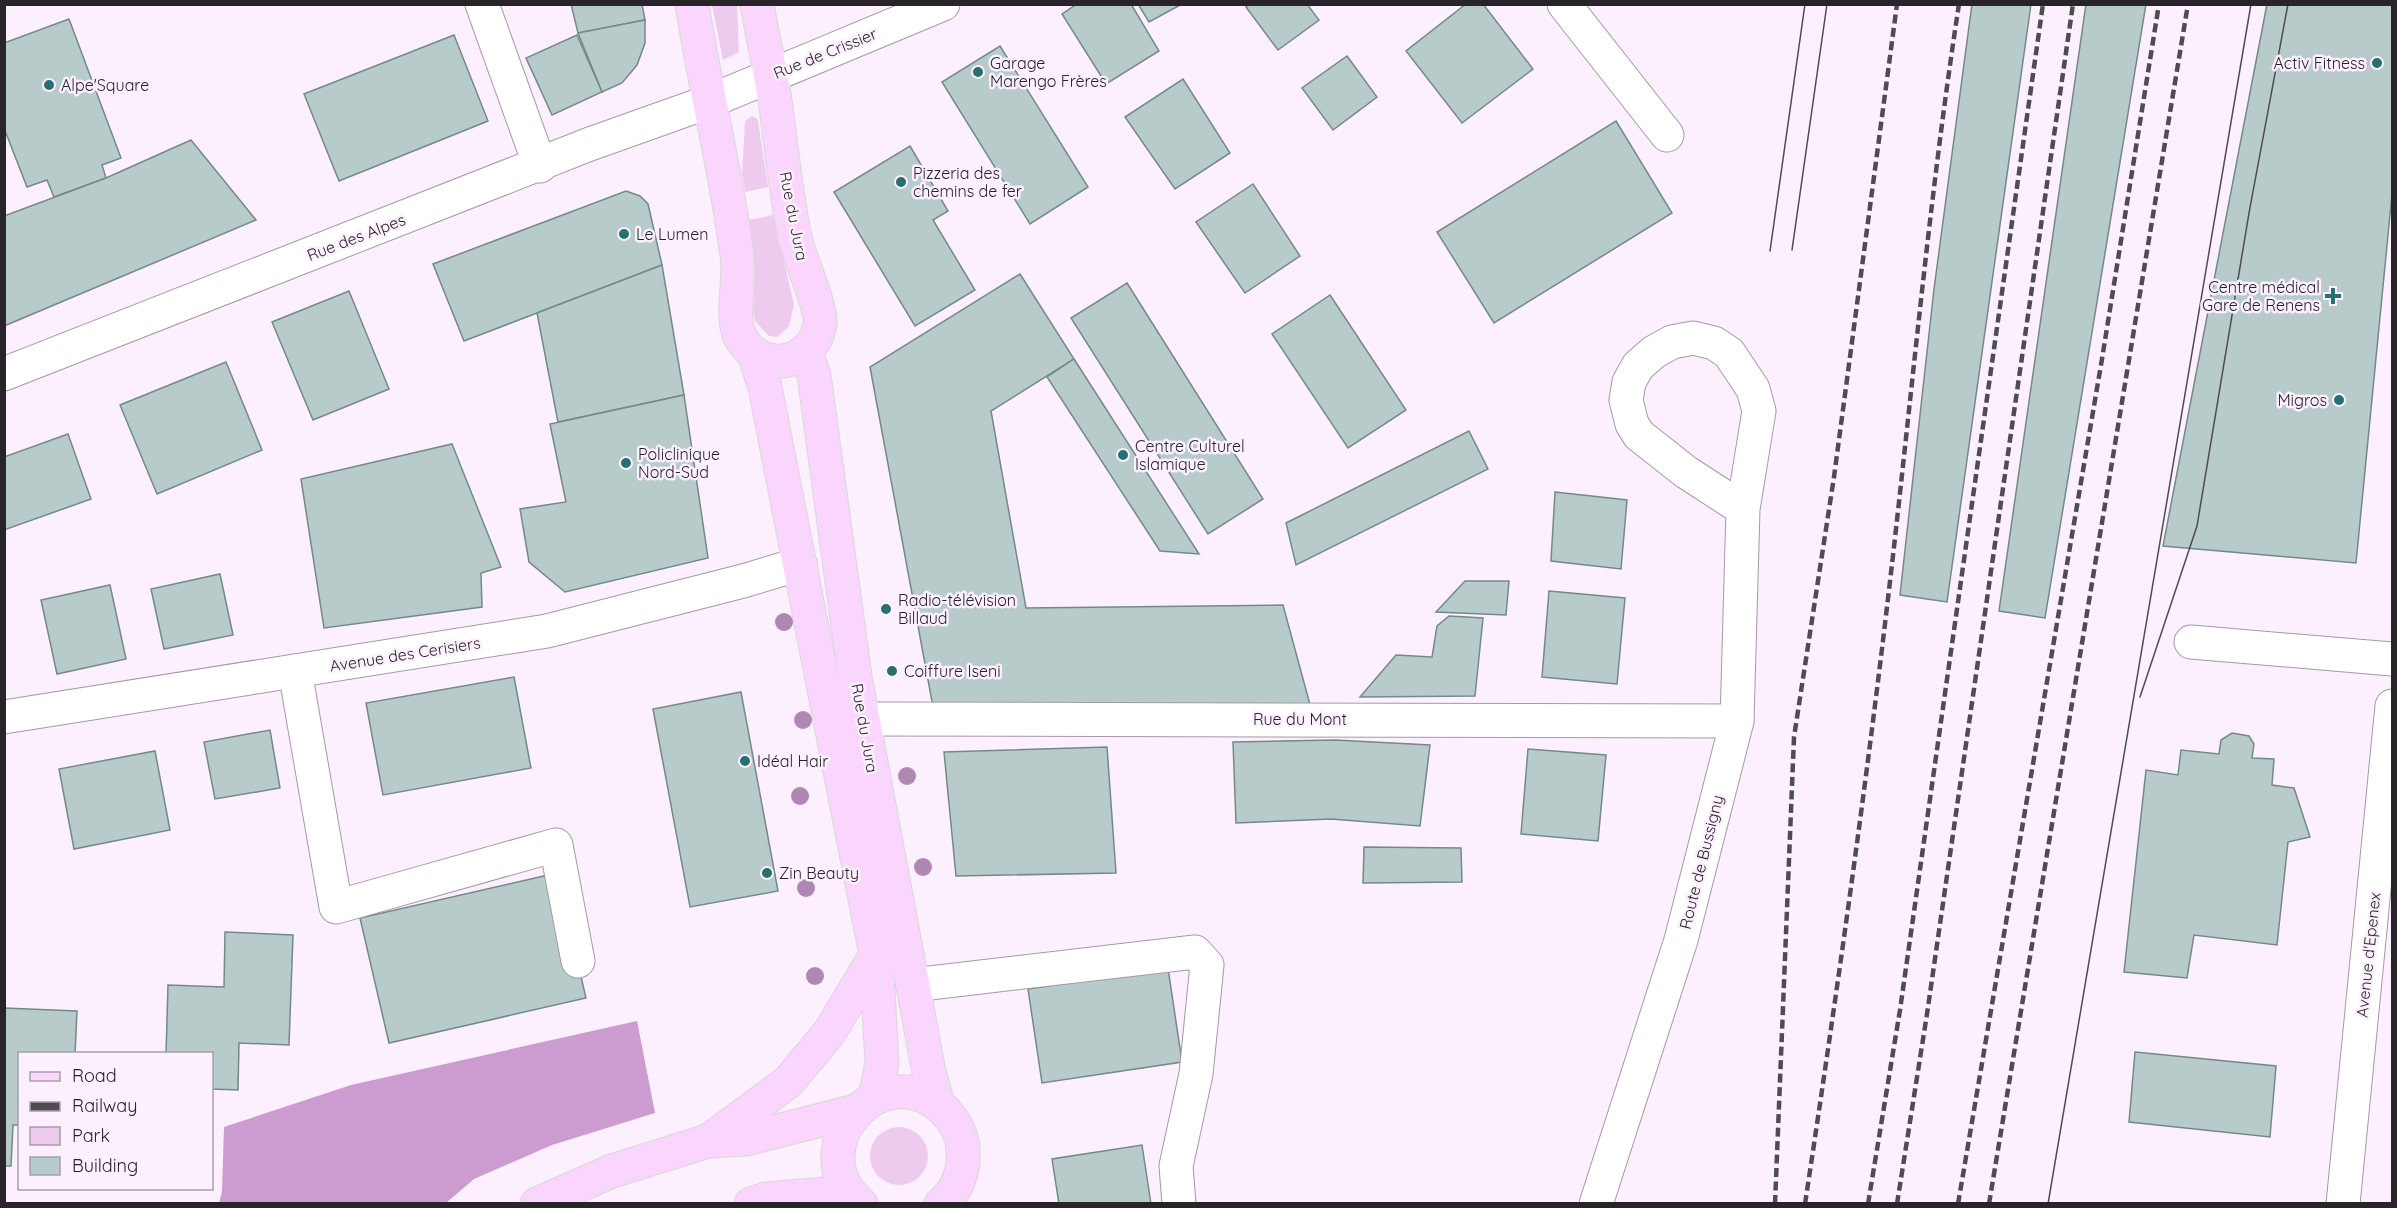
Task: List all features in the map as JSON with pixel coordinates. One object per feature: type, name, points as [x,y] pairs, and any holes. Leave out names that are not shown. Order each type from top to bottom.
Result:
[{"type":"main road","name":"Rue du Jura","points":[[692,4],[708,102],[731,207],[740,270],[736,326],[744,344],[754,354],[765,387],[876,955],[882,1063],[865,1105],[845,1125],[838,1159],[841,1176],[855,1198]]},
{"type":"main road","name":"Rue du Jura","points":[[757,4],[795,239],[811,292],[820,309],[816,336],[805,351],[814,375],[863,719],[938,1104]]},
{"type":"main road","points":[[754,354],[774,361],[805,351]]},
{"type":"main road","points":[[708,1141],[788,1082],[829,1033],[876,955]]},
{"type":"main road","points":[[537,1203],[612,1171],[708,1141],[746,1139],[865,1105],[891,1093],[908,1093],[938,1104],[955,1123],[963,1142],[964,1164],[958,1184],[944,1203]]},
{"type":"main road","points":[[751,1203],[765,1199],[855,1198]]},
{"type":"street","points":[[482,4],[540,166]]},
{"type":"street","name":"Rue de Crissier","points":[[708,102],[943,4]]},
{"type":"street","points":[[1564,4],[1667,135]]},
{"type":"street","name":"Rue des Alpes","points":[[4,374],[540,166],[590,144],[708,102]]},
{"type":"street","name":"Route de Bussigny","points":[[1596,1203],[1680,940],[1737,721],[1743,509],[1759,411],[1753,389],[1729,353],[1714,343],[1693,338],[1672,342],[1638,366],[1629,382],[1626,400],[1632,424],[1640,435],[1686,472],[1743,509]]},
{"type":"street","name":"Avenue des Cerisiers","points":[[4,717],[547,631],[743,581],[800,564]]},
{"type":"street","points":[[2192,642],[2392,659]]},
{"type":"street","points":[[295,671],[336,907],[556,845],[578,962]]},
{"type":"street","name":"Avenue d'Epenex","points":[[2343,1203],[2392,706]]},
{"type":"street","name":"Rue du Mont","points":[[863,719],[1737,721]]},
{"type":"street","points":[[913,985],[1195,952],[1207,965],[1196,1074],[1176,1166],[1179,1203]]},
{"type":"green space","points":[[712,5],[737,5],[739,52],[723,60]]},
{"type":"green space","points":[[752,116],[758,120],[768,187],[745,192],[742,173],[745,121]]},
{"type":"green space","points":[[773,215],[794,304],[789,326],[777,337],[769,336],[755,321],[753,310],[755,277],[749,220]]},
{"type":"green space","points":[[893,1127],[905,1127],[920,1135],[928,1150],[928,1162],[920,1177],[905,1185],[893,1185],[878,1177],[870,1162],[870,1150],[878,1135]]},
{"type":"shaded area","points":[[637,1021],[655,1113],[552,1145],[474,1179],[446,1203],[219,1203],[222,1192],[224,1127],[351,1085]]},
{"type":"building","points":[[571,4],[642,4],[645,20],[578,33]]},
{"type":"building","points":[[1077,4],[1131,4],[1159,51],[1106,84],[1062,14]]},
{"type":"building","points":[[1138,4],[1182,4],[1149,22]]},
{"type":"building","points":[[1249,4],[1307,4],[1319,20],[1278,50],[1246,7]]},
{"type":"building","points":[[1466,4],[1483,4],[1533,69],[1462,123],[1406,51]]},
{"type":"building","points":[[1972,4],[2031,4],[1947,602],[1900,595],[1934,289]]},
{"type":"building","points":[[2086,4],[2146,4],[2045,618],[1999,611]]},
{"type":"building","points":[[2267,4],[2392,4],[2392,194],[2356,563],[2163,546]]},
{"type":"building","name":"Alpe'Square","points":[[69,19],[121,158],[102,165],[106,178],[54,197],[47,180],[27,187],[4,128],[4,43]]},
{"type":"building","points":[[645,20],[645,43],[637,65],[622,83],[602,92],[578,33]]},
{"type":"building","points":[[454,35],[488,121],[339,181],[304,94]]},
{"type":"building","points":[[577,35],[602,92],[552,115],[526,58]]},
{"type":"building","points":[[1000,46],[1088,187],[1030,224],[942,82]]},
{"type":"building","points":[[1347,56],[1377,97],[1333,130],[1302,88]]},
{"type":"building","points":[[1183,79],[1230,153],[1175,189],[1125,117]]},
{"type":"building","points":[[1616,121],[1672,213],[1494,323],[1437,232]]},
{"type":"building","points":[[191,140],[256,220],[4,326],[4,216],[106,178]]},
{"type":"building","points":[[910,146],[948,211],[933,220],[975,290],[915,326],[834,192]]},
{"type":"building","points":[[1253,184],[1300,256],[1245,293],[1196,222]]},
{"type":"building","points":[[626,191],[640,196],[648,204],[662,265],[464,341],[433,264]]},
{"type":"building","points":[[662,265],[684,395],[558,422],[537,313]]},
{"type":"building","points":[[1020,274],[1074,359],[991,411],[1026,608],[1283,605],[1312,712],[933,707],[870,367]]},
{"type":"building","points":[[1127,283],[1263,499],[1208,534],[1071,318]]},
{"type":"building","points":[[349,291],[389,389],[313,420],[272,322]]},
{"type":"building","points":[[1330,295],[1406,410],[1348,448],[1272,334]]},
{"type":"building","points":[[1074,359],[1199,554],[1160,551],[1047,377]]},
{"type":"building","points":[[226,362],[262,450],[157,494],[120,405]]},
{"type":"building","name":"Policlinique Nord-Sud","points":[[684,395],[708,558],[565,592],[529,562],[520,509],[566,502],[550,424]]},
{"type":"building","points":[[1469,431],[1488,469],[1296,565],[1286,523]]},
{"type":"building","points":[[68,434],[91,499],[4,530],[4,457]]},
{"type":"building","points":[[452,444],[501,567],[481,573],[482,607],[324,628],[301,479]]},
{"type":"building","points":[[1555,492],[1627,500],[1621,569],[1551,561]]},
{"type":"building","points":[[220,574],[233,635],[164,649],[151,589]]},
{"type":"building","points":[[1465,581],[1509,581],[1506,615],[1436,612]]},
{"type":"building","points":[[110,585],[126,659],[57,674],[41,600]]},
{"type":"building","points":[[1549,591],[1625,598],[1617,684],[1542,677]]},
{"type":"building","points":[[1449,616],[1483,618],[1475,696],[1360,697],[1396,655],[1432,657],[1437,626]]},
{"type":"building","points":[[514,677],[531,768],[383,795],[366,703]]},
{"type":"building","points":[[741,692],[778,891],[690,907],[653,709]]},
{"type":"building","points":[[270,730],[280,788],[215,799],[204,742]]},
{"type":"building","points":[[2232,733],[2249,736],[2254,744],[2252,758],[2274,759],[2272,785],[2294,788],[2310,837],[2288,842],[2277,945],[2194,935],[2187,978],[2124,972],[2146,770],[2178,775],[2181,750],[2219,754],[2221,740]]},
{"type":"building","points":[[1335,740],[1430,745],[1420,826],[1331,819],[1236,823],[1233,742]]},
{"type":"building","points":[[1107,747],[1116,873],[956,876],[944,752]]},
{"type":"building","points":[[1528,749],[1606,755],[1598,841],[1521,834]]},
{"type":"building","points":[[155,751],[170,830],[74,849],[59,769]]},
{"type":"building","points":[[1364,847],[1461,848],[1462,882],[1363,883]]},
{"type":"building","points":[[557,873],[586,998],[389,1043],[360,918]]},
{"type":"building","points":[[225,932],[293,935],[289,1045],[239,1043],[238,1090],[213,1089],[213,1052],[166,1052],[168,985],[224,987]]},
{"type":"building","points":[[1168,968],[1182,1062],[1042,1083],[1028,989]]},
{"type":"building","points":[[4,1008],[77,1011],[75,1052],[18,1052],[18,1125],[13,1125],[11,1166],[4,1166]]},
{"type":"building","points":[[2135,1052],[2276,1066],[2270,1137],[2129,1122]]},
{"type":"building","points":[[1142,1145],[1151,1204],[1059,1204],[1052,1159]]},
{"type":"tram line","points":[[1770,251],[1805,4]]},
{"type":"tram line","points":[[1792,250],[1827,4]]},
{"type":"tram line","points":[[2048,1204],[2251,4]]},
{"type":"tram line","points":[[2140,697],[2197,526],[2249,213],[2288,4]]},
{"type":"railway","points":[[1775,1204],[1794,737],[1834,477],[1897,4]]},
{"type":"railway","points":[[1805,1204],[1870,744],[1930,223],[1959,4]]},
{"type":"railway","points":[[1868,1204],[1900,1010],[2043,4]]},
{"type":"railway","points":[[1897,1204],[1927,1014],[2073,4]]},
{"type":"railway","points":[[1958,1204],[2102,359],[2159,4]]},
{"type":"railway","points":[[1989,1204],[2188,4]]},
{"type":"place","name":"Activ Fitness","points":[[2377,63]]},
{"type":"place","name":"Garage Marengo Frères","points":[[978,72]]},
{"type":"place","name":"Alpe'Square","points":[[49,85]]},
{"type":"place","name":"Pizzeria des chemins de fer","points":[[901,182]]},
{"type":"place","name":"Le Lumen","points":[[624,234]]},
{"type":"place","name":"Centre médical Gare de Renens","points":[[2333,296]]},
{"type":"place","name":"Migros","points":[[2339,400]]},
{"type":"place","name":"Centre Culturel Islamique","points":[[1123,455]]},
{"type":"place","name":"Policlinique Nord-Sud","points":[[626,463]]},
{"type":"place","name":"Radio-télévision Billaud","points":[[886,609]]},
{"type":"place","name":"Coiffure Iseni","points":[[892,671]]},
{"type":"place","name":"Idéal Hair","points":[[745,761]]},
{"type":"place","name":"Zin Beauty","points":[[767,873]]}]
